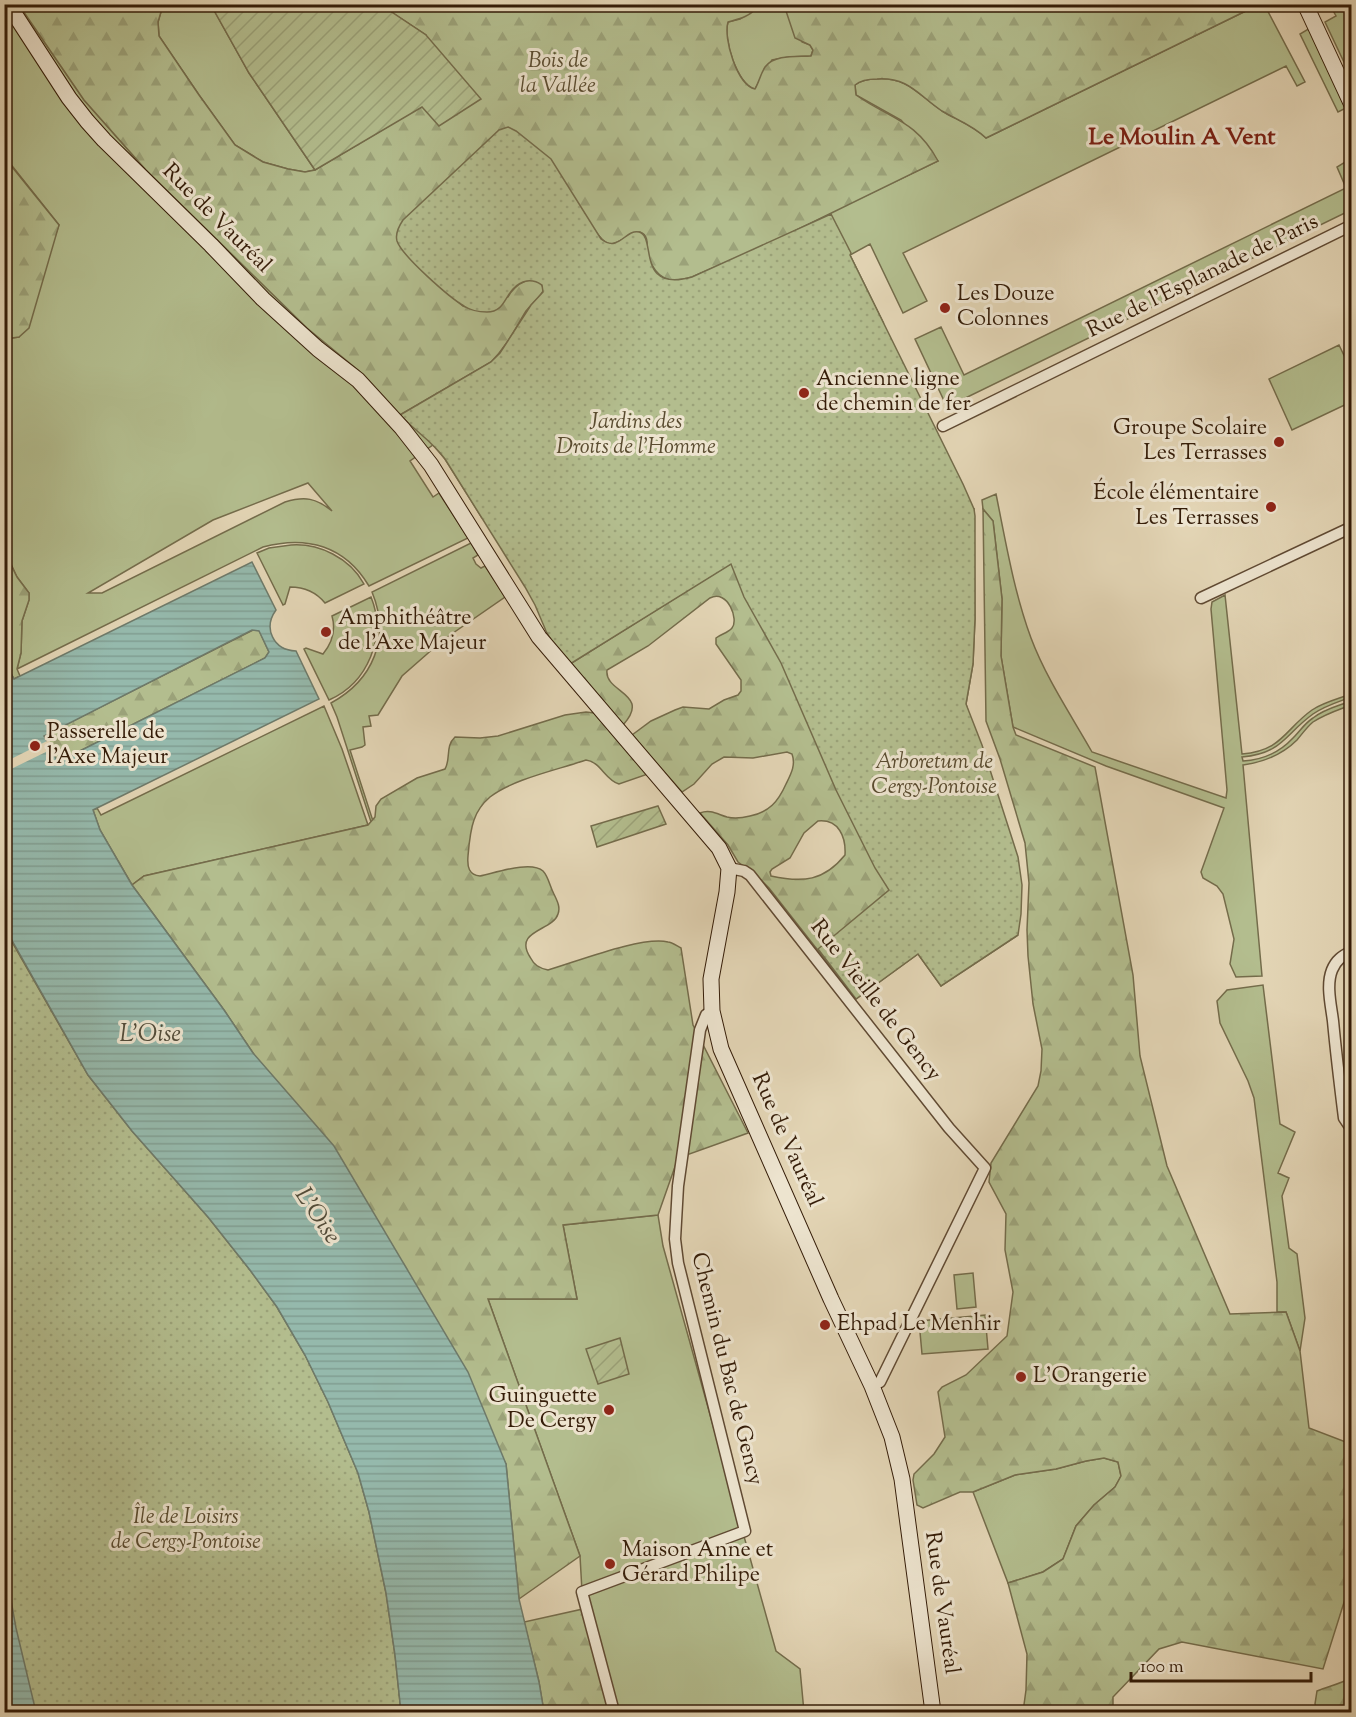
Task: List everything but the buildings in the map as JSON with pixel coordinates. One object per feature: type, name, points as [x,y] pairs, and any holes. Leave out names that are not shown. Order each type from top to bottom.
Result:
[{"type":"street","name":"Rue de Vauréal","points":[[8,4],[69,98],[104,140],[263,299],[318,349],[358,380],[402,428],[431,465],[539,637],[719,848],[729,868],[727,892],[711,979],[712,1011],[720,1048],[872,1386],[892,1437],[902,1479],[933,1713]]},
{"type":"street","points":[[1305,4],[1352,105]]},
{"type":"street","name":"Rue de l'Esplanade de Paris","points":[[943,426],[1352,225]]},
{"type":"street","points":[[1202,598],[1352,527]]},
{"type":"street","name":"Rue Vieille de Gency","points":[[729,868],[744,871],[750,875],[949,1128],[985,1168],[880,1382],[872,1386]]},
{"type":"street","points":[[1352,951],[1336,962],[1330,976],[1330,995],[1344,1118],[1352,1130]]},
{"type":"street","name":"Chemin du Bac de Gency","points":[[614,1713],[582,1592],[745,1531],[678,1263],[675,1239],[678,1186],[700,1029],[706,1015],[712,1011]]},
{"type":"green space","points":[[5,4],[19,5],[84,100],[146,170],[307,328],[358,370],[396,415],[462,378],[482,518],[445,459],[433,445],[410,461],[433,497],[439,493],[468,538],[369,586],[348,561],[324,547],[295,542],[263,547],[17,669],[21,653],[22,621],[29,593],[17,577],[5,551],[4,339],[19,337],[59,225],[5,157]],"holes":[[[308,483],[332,511],[310,499],[285,502],[102,593],[88,593],[213,520]]]},
{"type":"green space","name":"Bois de la Vallée","points":[[815,4],[1258,5],[986,138],[970,126],[942,111],[905,84],[888,79],[871,79],[860,82],[855,85],[856,95],[911,128],[930,147],[938,161],[770,243],[692,277],[669,280],[660,275],[648,257],[646,238],[643,233],[635,233],[614,243],[606,243],[581,209],[427,275],[463,306],[471,309],[508,297],[525,281],[540,283],[544,289],[491,362],[400,415],[358,370],[307,328],[146,170],[84,100],[19,5],[163,5],[158,22],[159,36],[235,145],[263,162],[305,172],[315,170],[422,106],[426,35],[381,5],[752,5],[755,9],[753,12],[728,22],[727,29],[730,49],[737,70],[748,86],[755,89],[765,67],[774,60],[811,56],[813,50],[810,45],[795,38],[784,5],[796,5],[808,9]]},
{"type":"green space","points":[[1264,4],[1305,82],[1297,86],[1286,66],[903,253],[927,301],[903,313],[870,244],[850,255],[883,322],[736,258],[938,161],[901,120],[856,95],[855,85],[860,82],[871,79],[888,79],[905,84],[942,111],[986,138]]},
{"type":"green space","points":[[163,5],[211,5],[249,73],[315,170],[305,172],[263,162],[235,145],[159,36],[158,22]]},
{"type":"green space","points":[[211,5],[381,5],[426,35],[481,99],[439,126],[422,107],[315,170],[249,73]]},
{"type":"green space","points":[[752,5],[784,5],[802,42],[810,45],[813,50],[811,56],[772,60],[755,89],[748,86],[737,70],[730,49],[727,29],[728,22],[740,19],[755,9]]},
{"type":"green space","points":[[1330,5],[1351,5],[1351,77],[1325,22],[1336,16]]},
{"type":"green space","points":[[1310,28],[1348,107],[1338,112],[1300,34]]},
{"type":"green space","name":"Jardins des Droits de l'Homme","points":[[508,127],[551,159],[601,239],[607,243],[613,243],[634,232],[639,232],[644,236],[651,262],[655,271],[662,277],[674,280],[692,277],[831,214],[851,253],[974,509],[975,619],[973,664],[966,704],[982,745],[1018,857],[1022,885],[1018,935],[941,986],[918,954],[856,999],[818,949],[889,890],[875,868],[836,790],[781,663],[744,597],[731,564],[570,664],[554,645],[525,587],[445,459],[400,415],[491,362],[500,353],[531,305],[543,292],[542,285],[534,281],[523,282],[516,286],[497,310],[487,312],[472,310],[457,302],[427,276],[397,241],[397,233],[403,220],[499,130]]},
{"type":"green space","points":[[4,157],[59,225],[29,328],[19,337],[5,339]]},
{"type":"green space","points":[[1345,162],[1351,178],[1351,210],[947,407],[915,339],[941,327],[964,375],[1346,188],[1337,167]]},
{"type":"green space","points":[[1339,345],[1351,370],[1351,402],[1292,430],[1269,379]]},
{"type":"green space","points":[[996,494],[1015,585],[1031,638],[1051,682],[1092,752],[1226,798],[1211,609],[1212,602],[1225,595],[1242,754],[1266,749],[1275,744],[1312,710],[1351,694],[1351,697],[1326,706],[1313,714],[1275,747],[1266,752],[1242,757],[1243,761],[1270,754],[1288,743],[1307,722],[1317,715],[1351,701],[1351,705],[1313,722],[1297,740],[1279,754],[1243,765],[1262,976],[1236,977],[1230,964],[1234,939],[1223,894],[1217,886],[1203,878],[1201,872],[1224,808],[1106,766],[1013,727],[1001,656],[1002,599],[993,521],[983,509],[982,500]]},
{"type":"green space","points":[[974,509],[975,619],[973,664],[966,704],[968,711],[902,823],[888,954],[1018,935],[941,986],[918,954],[856,999],[769,888],[738,862],[728,845],[700,813],[710,812],[738,818],[768,809],[780,796],[790,777],[793,766],[792,754],[787,752],[753,758],[724,757],[712,764],[694,784],[682,792],[632,735],[651,721],[675,710],[683,707],[709,709],[738,695],[741,691],[741,680],[716,644],[716,638],[730,630],[734,624],[733,613],[727,601],[716,596],[710,598],[648,646],[607,670],[612,684],[625,694],[632,706],[631,714],[623,725],[570,664],[731,563]],"holes":[[[818,821],[825,821],[836,826],[844,842],[845,855],[837,864],[812,878],[793,879],[771,876],[772,869],[790,858],[804,833]]]},
{"type":"green space","points":[[983,509],[993,521],[1002,599],[1001,656],[1016,735],[1095,767],[1133,975],[1140,1056],[1167,1166],[1230,1314],[1286,1312],[1300,1351],[1309,1428],[1351,1444],[1351,1598],[1346,1596],[1323,1669],[1182,1642],[1159,1649],[1113,1697],[1113,1712],[1023,1712],[1027,1654],[1008,1583],[1043,1572],[1063,1559],[1076,1526],[1094,1505],[1115,1487],[1121,1476],[1118,1462],[1104,1458],[1015,1475],[973,1492],[960,1492],[923,1508],[917,1505],[913,1480],[914,1474],[934,1454],[945,1437],[938,1392],[942,1387],[966,1375],[1007,1336],[1013,1292],[1005,1250],[1006,1214],[989,1182],[991,1163],[1038,1086],[1041,1071],[1042,1049],[1033,1004],[1028,956],[1029,883],[1025,843],[986,721]]},
{"type":"green space","points":[[471,543],[478,555],[473,558],[476,564],[481,568],[485,566],[505,597],[443,640],[402,676],[378,715],[369,716],[371,726],[363,727],[365,745],[350,750],[373,821],[371,822],[331,703],[346,694],[358,682],[374,656],[380,626],[372,592]]},
{"type":"green space","points":[[291,545],[312,547],[333,554],[351,567],[364,584],[325,603],[310,591],[290,587],[283,605],[257,553],[269,548]]},
{"type":"green space","points":[[4,551],[17,577],[29,593],[22,621],[21,653],[17,669],[20,676],[14,679],[5,662]]},
{"type":"green space","points":[[371,597],[377,627],[371,657],[354,682],[329,700],[304,649],[323,654],[332,636],[334,626],[332,616]]},
{"type":"green space","points":[[253,630],[259,630],[269,652],[265,658],[58,762],[43,736]]},
{"type":"green space","points":[[324,706],[342,749],[368,825],[144,876],[132,885],[100,830],[93,810],[97,808],[101,815]]},
{"type":"green space","points":[[594,713],[648,774],[619,784],[610,779],[596,764],[586,760],[511,785],[490,797],[475,817],[469,842],[468,867],[473,874],[480,876],[522,867],[537,868],[545,873],[558,903],[559,911],[555,920],[526,941],[530,957],[537,966],[542,968],[548,970],[642,943],[670,942],[681,948],[693,1025],[748,1133],[678,1158],[658,1215],[563,1225],[577,1299],[488,1299],[580,1556],[519,1599],[506,1464],[253,1053],[132,885],[144,876],[368,825],[375,817],[376,806],[381,799],[417,778],[445,769],[450,744],[455,737],[498,736],[565,715]]},
{"type":"green space","points":[[658,806],[666,824],[597,847],[591,826]]},
{"type":"green space","name":"Île de Loisirs de Cergy-Pontoise","points":[[4,928],[88,1075],[132,1131],[208,1217],[250,1270],[277,1307],[305,1355],[358,1473],[369,1512],[386,1593],[401,1712],[5,1712]]},
{"type":"green space","points":[[1263,985],[1280,1124],[1295,1132],[1278,1173],[1289,1178],[1282,1196],[1289,1248],[1297,1254],[1305,1318],[1300,1351],[1286,1312],[1277,1312],[1277,1282],[1254,1098],[1220,1023],[1217,1001],[1227,990]]},
{"type":"green space","points":[[658,1215],[663,1246],[776,1651],[800,1669],[804,1712],[609,1712],[583,1609],[580,1556],[488,1299],[577,1299],[563,1225]]},
{"type":"green space","points":[[973,1273],[976,1307],[957,1309],[954,1275]]},
{"type":"green space","points":[[985,1315],[988,1349],[922,1354],[919,1321]]},
{"type":"green space","points":[[620,1338],[629,1374],[598,1384],[586,1349]]},
{"type":"green space","points":[[1104,1458],[1118,1462],[1121,1476],[1115,1487],[1094,1505],[1076,1526],[1063,1559],[1043,1572],[1008,1583],[973,1492],[1015,1475]]},
{"type":"green space","points":[[583,1609],[609,1712],[544,1712],[524,1622]]},
{"type":"green space","points":[[1351,1678],[1351,1712],[1319,1712],[1315,1704],[1317,1691]]},
{"type":"water","name":"L’Oise","points":[[252,562],[276,610],[270,624],[272,637],[281,647],[296,651],[319,699],[93,810],[100,830],[132,885],[253,1053],[334,1146],[468,1372],[506,1464],[519,1599],[544,1712],[401,1712],[386,1593],[369,1512],[358,1473],[305,1355],[277,1307],[250,1270],[208,1217],[132,1131],[88,1075],[5,928],[4,662],[14,679]],"holes":[[[252,630],[259,631],[269,652],[265,658],[58,762],[44,736]]]},
{"type":"water","points":[[5,1567],[16,1628],[36,1712],[5,1712]]},
{"type":"pier","points":[[49,740],[54,748],[5,772],[5,762]]},
{"type":"place","name":"Les Douze Colonnes","points":[[945,308]]},
{"type":"place","name":"Ancienne ligne de chemin de fer","points":[[804,393]]},
{"type":"place","name":"Groupe Scolaire Les Terrasses","points":[[1279,442]]},
{"type":"place","name":"École élémentaire Les Terrasses","points":[[1271,507]]},
{"type":"place","name":"Amphithéâtre de l'Axe Majeur","points":[[326,632]]},
{"type":"place","name":"Passerelle de l’Axe Majeur","points":[[35,746]]},
{"type":"place","name":"Ehpad Le Menhir","points":[[825,1325]]},
{"type":"place","name":"L'Orangerie","points":[[1021,1377]]},
{"type":"place","name":"Guinguette De Cergy","points":[[609,1410]]},
{"type":"place","name":"Maison Anne et Gérard Philipe","points":[[610,1564]]},
{"type":"district","name":"Le Moulin A Vent","points":[[1182,138]]},
{"type":"park label","name":"Arboretum de Cergy‐Pontoise","points":[[934,776]]},
{"type":"water label","name":"L'Oise","points":[[317,1216]]}]
